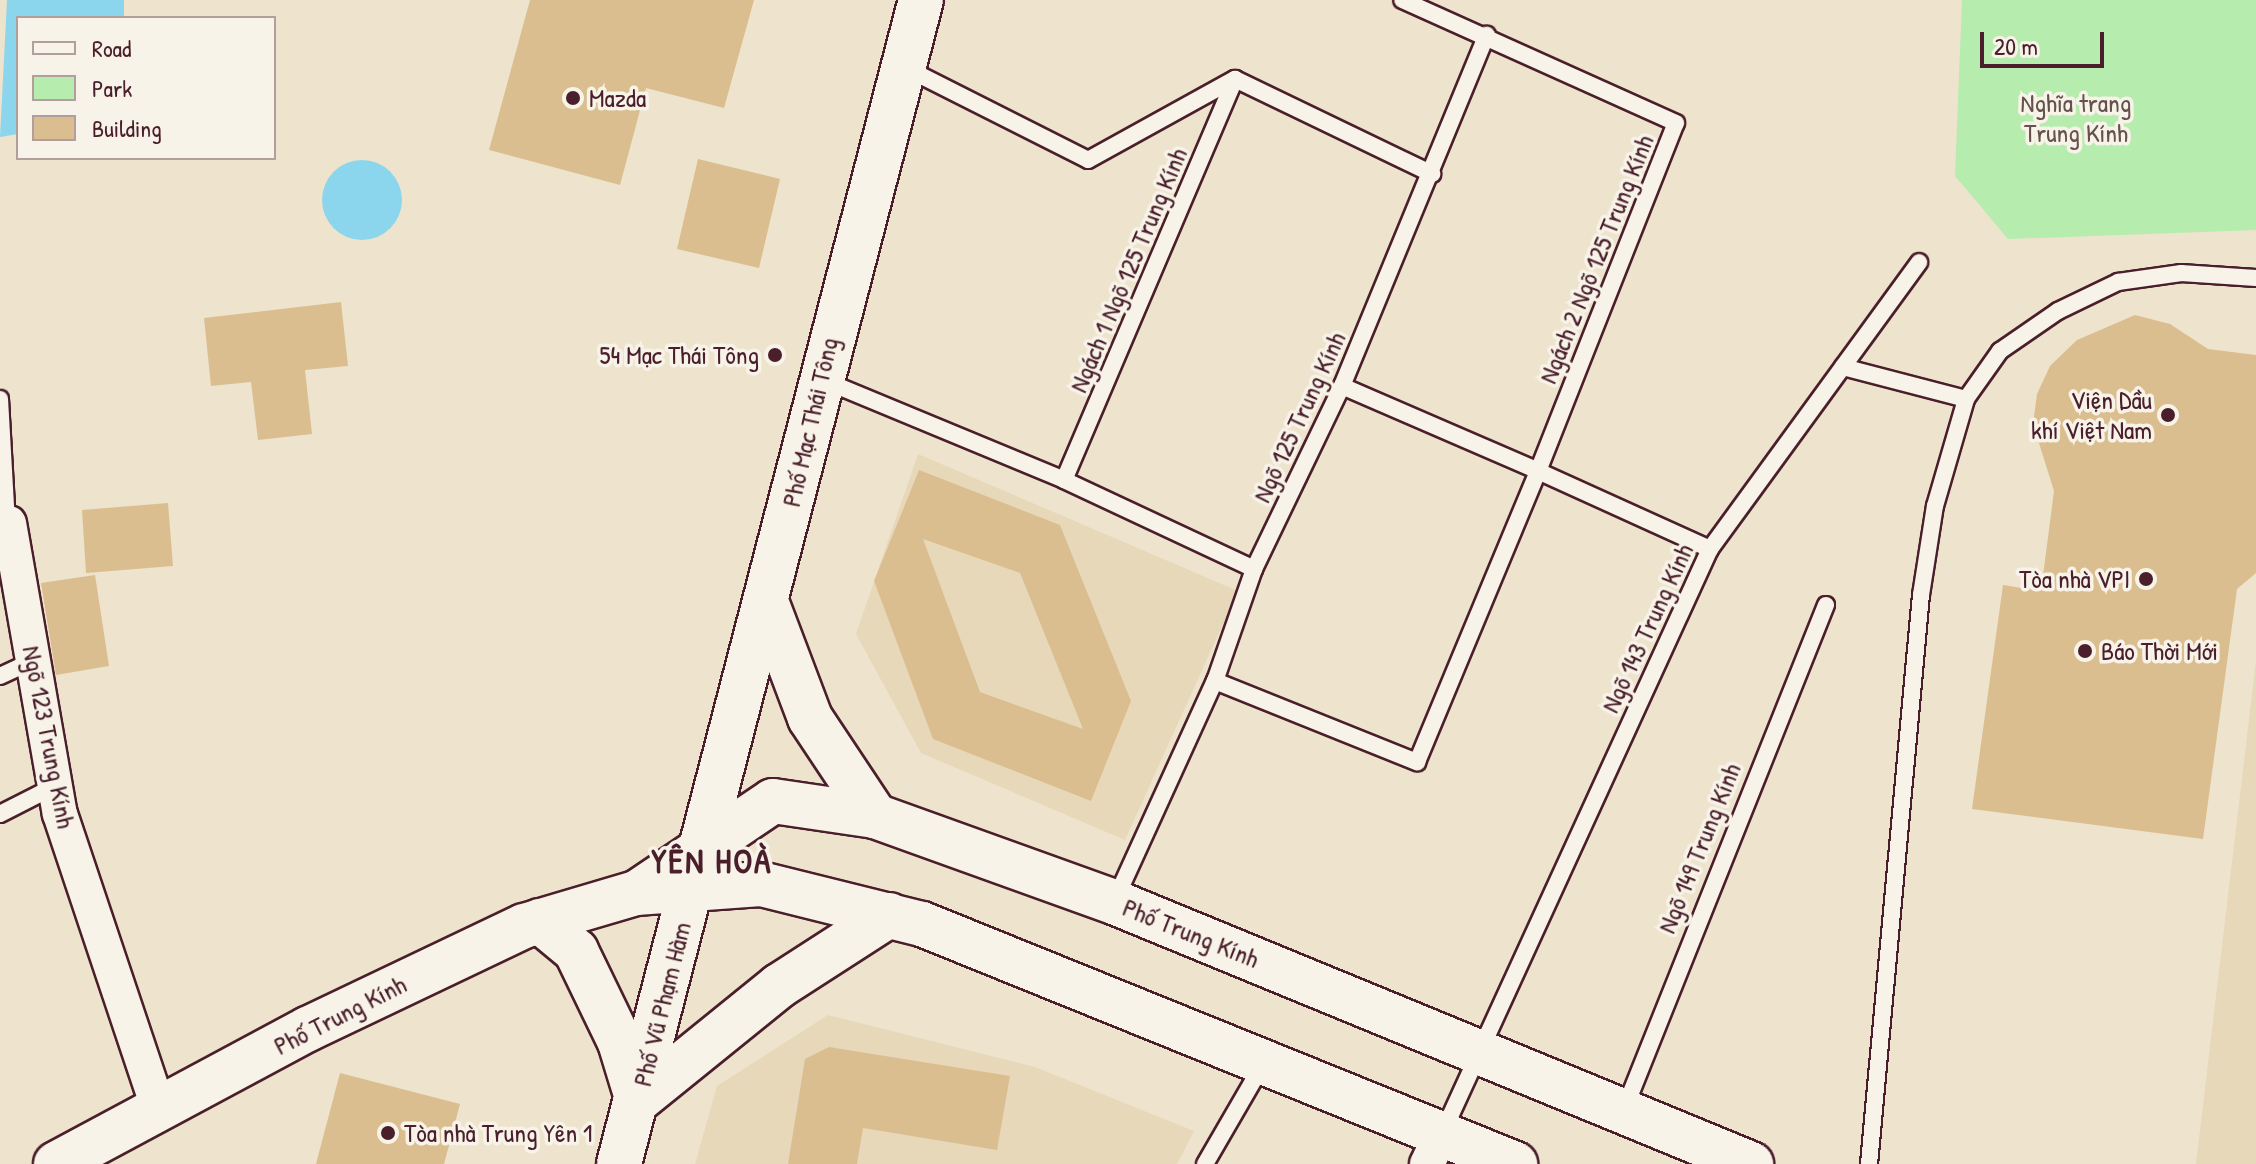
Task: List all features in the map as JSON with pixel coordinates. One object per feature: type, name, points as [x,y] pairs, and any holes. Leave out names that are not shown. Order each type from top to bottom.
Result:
[{"type":"main road","name":"Phố Mạc Thái Tông","points":[[705,845],[767,604],[819,378],[921,0]]},
{"type":"main road","points":[[767,604],[810,718],[875,816]]},
{"type":"main road","name":"Phố Trung Kính","points":[[636,893],[773,801],[875,816],[1114,902],[1751,1164]]},
{"type":"main road","name":"Phố Vũ Phạm Hàm","points":[[619,1164],[705,845]]},
{"type":"main road","name":"Phố Trung Kính","points":[[56,1164],[308,1029],[540,921],[636,893],[761,884],[889,915],[1263,1064],[1434,1150],[1515,1164]]},
{"type":"main road","points":[[540,921],[576,951],[620,1042],[637,1101],[779,986],[889,915]]},
{"type":"street","name":"Ngõ 123 Trung Kính","points":[[5,524],[34,660],[55,786],[159,1110]]},
{"type":"lane","points":[[1402,0],[1487,35]]},
{"type":"lane","name":"Ngõ 125 Trung Kính","points":[[1114,902],[1215,681],[1254,569],[1342,386],[1487,35]]},
{"type":"lane","name":"Ngách 2 Ngõ 125 Trung Kính","points":[[1215,681],[1417,762],[1538,471],[1676,123],[1487,35]]},
{"type":"lane","name":"Ngách 1 Ngõ 125 Trung Kính","points":[[902,66],[1088,160],[1235,79]]},
{"type":"lane","name":"Ngách 1 Ngõ 125 Trung Kính","points":[[1064,480],[1235,79]]},
{"type":"lane","points":[[1235,79],[1432,174]]},
{"type":"lane","name":"Ngõ 143 Trung Kính","points":[[1434,1150],[1476,1049],[1710,549],[1919,262]]},
{"type":"lane","points":[[1869,1164],[1921,595],[1935,506],[1966,399],[2000,351],[2058,311],[2118,282],[2181,273],[2256,278]]},
{"type":"lane","points":[[1843,367],[1966,399]]},
{"type":"lane","points":[[819,378],[1064,480],[1254,569]]},
{"type":"lane","points":[[1342,386],[1710,549]]},
{"type":"lane","name":"Ngõ 123 Trung Kính","points":[[0,399],[5,524]]},
{"type":"lane","name":"Ngõ 149 Trung Kính","points":[[1623,1111],[1826,605]]},
{"type":"lane","points":[[0,676],[34,660]]},
{"type":"lane","points":[[0,814],[55,786]]},
{"type":"lane","points":[[1205,1164],[1263,1064]]},
{"type":"shaded area","points":[[918,454],[1238,591],[1125,840],[921,753],[856,634]]},
{"type":"shaded area","points":[[2256,661],[2256,1164],[2196,1164]]},
{"type":"shaded area","points":[[828,1015],[1035,1067],[1194,1131],[1177,1164],[695,1164],[717,1086]]},
{"type":"green space","name":"Nghĩa trang Trung Kính","points":[[1962,0],[2256,0],[2256,230],[2008,239],[1955,176]]},
{"type":"water","points":[[7,0],[124,0],[124,16],[16,16],[16,134],[0,137]]},
{"type":"water","points":[[362,160],[377,163],[390,172],[399,185],[402,200],[399,215],[390,228],[377,237],[362,240],[347,237],[334,228],[325,215],[322,200],[325,185],[334,172],[347,163]]},
{"type":"building","name":"Mazda","points":[[530,0],[754,0],[724,108],[646,88],[620,185],[489,150]]},
{"type":"building","points":[[698,159],[780,179],[759,268],[677,249]]},
{"type":"building","points":[[341,302],[348,366],[305,370],[312,434],[258,440],[251,382],[211,386],[204,318]]},
{"type":"building","name":"Tòa nhà VPI","points":[[2135,315],[2170,324],[2208,349],[2256,355],[2256,573],[2237,589],[2203,839],[1972,809],[2003,585],[2041,591],[2054,491],[2033,424],[2037,394],[2050,366],[2077,340]]},
{"type":"building","points":[[919,470],[1060,525],[1131,701],[1091,801],[933,739],[874,581]],"holes":[[[923,539],[1020,573],[1083,729],[980,692]]]},
{"type":"building","points":[[168,503],[173,566],[86,573],[82,510]]},
{"type":"building","points":[[95,575],[109,666],[56,675],[41,583]]},
{"type":"building","points":[[829,1047],[1010,1076],[997,1150],[863,1128],[857,1164],[788,1164],[805,1059]]},
{"type":"building","name":"Tòa nhà Trung Yên 1","points":[[340,1073],[460,1104],[444,1164],[316,1164]]},
{"type":"place","name":"Mazda","points":[[573,98]]},
{"type":"place","name":"54 Mạc Thái Tông","points":[[775,355]]},
{"type":"place","name":"Viện Dầu khí Việt Nam","points":[[2168,415]]},
{"type":"place","name":"Tòa nhà VPI","points":[[2146,579]]},
{"type":"place","name":"Báo Thời Mới","points":[[2085,651]]},
{"type":"place","name":"Tòa nhà Trung Yên 1","points":[[388,1133]]},
{"type":"district","name":"YÊN HOÀ","points":[[712,862]]}]
